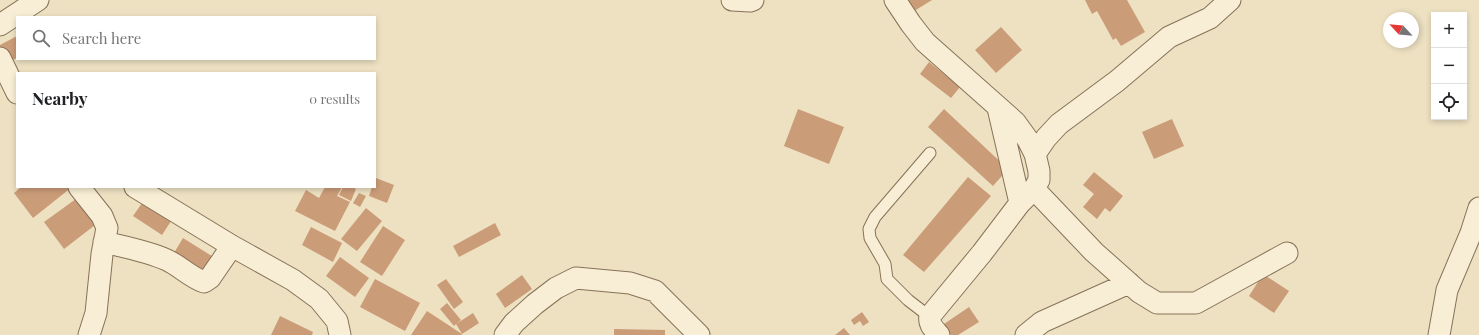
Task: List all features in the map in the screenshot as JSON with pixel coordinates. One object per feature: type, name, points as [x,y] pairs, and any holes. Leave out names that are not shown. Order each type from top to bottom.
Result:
[{"type":"street","points":[[0,25],[38,0]]},
{"type":"street","points":[[732,0],[753,0]]},
{"type":"street","points":[[895,0],[911,24],[926,42],[1015,122],[1028,140],[1035,154],[1039,171],[1039,180],[930,317],[930,323],[939,335]]},
{"type":"street","points":[[1035,154],[1046,138],[1059,124],[1117,81],[1169,37],[1210,18],[1230,0]]},
{"type":"street","points":[[0,58],[16,91]]},
{"type":"street","points":[[998,108],[1027,196],[1129,283],[1145,296],[1157,303],[1196,303],[1287,253]]},
{"type":"street","points":[[81,188],[102,216],[107,228],[96,313],[89,335]]},
{"type":"street","points":[[137,188],[232,246],[293,280],[319,299],[337,321],[340,335]]},
{"type":"street","points":[[1438,335],[1447,290],[1471,233],[1479,208]]},
{"type":"street","points":[[104,242],[142,251],[167,260],[204,282],[210,278],[232,246]]},
{"type":"street","points":[[506,335],[514,323],[535,304],[556,288],[576,278],[630,283],[655,291],[700,335]]},
{"type":"street","points":[[1026,335],[1042,322],[1129,283]]},
{"type":"lane","points":[[930,152],[875,216],[869,229],[870,238],[885,264],[888,279],[908,300],[930,317]]},
{"type":"building","points":[[904,0],[932,0],[911,13]]},
{"type":"building","points":[[1085,0],[1127,0],[1145,32],[1121,46],[1116,38],[1113,40],[1097,11],[1092,14]]},
{"type":"building","points":[[1001,27],[1022,50],[996,73],[975,50]]},
{"type":"building","points":[[16,37],[16,58],[6,63],[0,50],[0,45]]},
{"type":"building","points":[[929,62],[960,87],[951,98],[920,74]]},
{"type":"building","points":[[798,109],[844,127],[829,164],[784,146]]},
{"type":"building","points":[[944,109],[1008,169],[993,186],[928,127]]},
{"type":"building","points":[[1172,119],[1184,146],[1154,159],[1142,132]]},
{"type":"building","points":[[1094,172],[1123,196],[1110,212],[1105,208],[1097,219],[1083,207],[1094,194],[1083,185]]},
{"type":"building","points":[[968,177],[991,196],[924,272],[903,255]]},
{"type":"building","points":[[376,178],[394,185],[387,203],[369,196],[372,188],[376,188]]},
{"type":"building","points":[[20,188],[71,188],[33,218],[14,193]]},
{"type":"building","points":[[324,188],[341,188],[337,196],[350,202],[335,231],[295,211],[306,190],[319,198]]},
{"type":"building","points":[[342,188],[356,189],[351,201],[339,195]]},
{"type":"building","points":[[359,193],[366,196],[360,207],[353,203]]},
{"type":"building","points":[[80,196],[99,222],[64,249],[44,222]]},
{"type":"building","points":[[147,196],[175,215],[162,235],[133,216]]},
{"type":"building","points":[[366,208],[382,221],[357,251],[341,239]]},
{"type":"building","points":[[495,223],[501,235],[459,257],[453,246]]},
{"type":"building","points":[[383,226],[405,240],[382,276],[360,262]]},
{"type":"building","points":[[311,227],[342,243],[333,262],[302,245]]},
{"type":"building","points":[[183,238],[215,258],[205,274],[174,253]]},
{"type":"building","points":[[340,257],[369,278],[355,297],[326,276]]},
{"type":"building","points":[[1263,274],[1289,291],[1274,313],[1249,296]]},
{"type":"building","points":[[522,275],[532,289],[505,308],[496,294]]},
{"type":"building","points":[[375,279],[420,303],[405,331],[360,307]]},
{"type":"building","points":[[446,279],[463,302],[454,309],[437,285]]},
{"type":"building","points":[[447,303],[461,320],[454,326],[440,309]]},
{"type":"building","points":[[969,307],[979,322],[958,335],[951,335],[944,324]]},
{"type":"building","points":[[427,311],[462,334],[411,335]]},
{"type":"building","points":[[862,312],[869,322],[863,326],[860,321],[854,325],[851,320]]},
{"type":"building","points":[[473,313],[479,323],[462,334],[456,324]]},
{"type":"building","points":[[280,316],[313,332],[312,335],[271,335]]},
{"type":"building","points":[[844,328],[850,335],[835,335]]},
{"type":"building","points":[[614,329],[665,330],[665,335],[614,335]]}]
